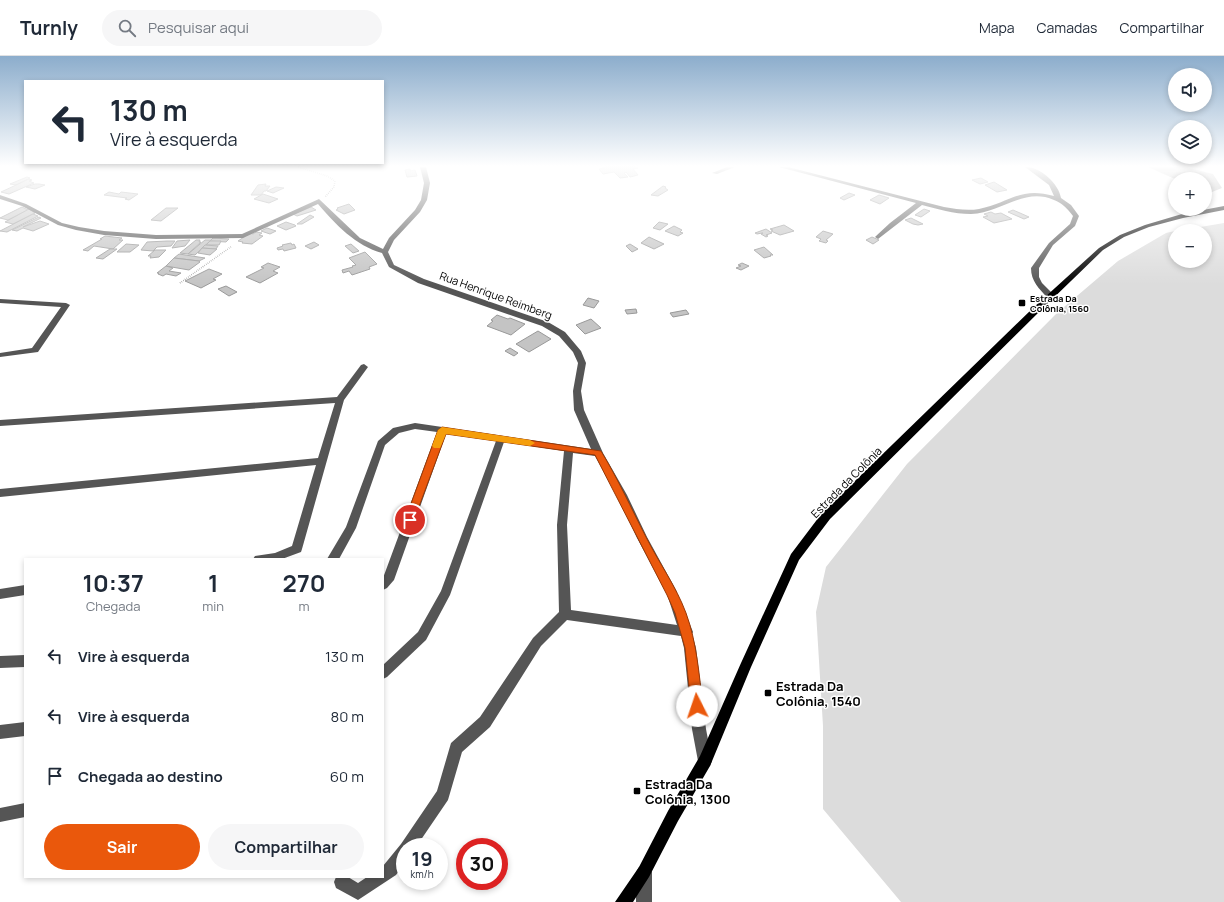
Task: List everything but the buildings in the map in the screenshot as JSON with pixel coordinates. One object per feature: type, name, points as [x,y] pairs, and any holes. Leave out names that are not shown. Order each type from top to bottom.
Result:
[{"type":"main road","name":"Estrada da Colônia","points":[[623,902],[644,872],[673,816],[705,761],[745,667],[796,557],[826,516],[1101,249],[1122,236],[1147,226],[1182,216],[1224,208]]},
{"type":"street","points":[[27,206],[60,224],[104,233],[156,237],[243,236],[307,206]]},
{"type":"street","points":[[323,206],[369,247],[385,252],[393,236],[418,211],[420,206]]},
{"type":"street","points":[[878,237],[892,224],[916,206]]},
{"type":"street","points":[[944,206],[972,212],[997,206]]},
{"type":"street","points":[[1051,296],[1042,289],[1036,281],[1035,268],[1051,244],[1073,225],[1076,216],[1069,206]]},
{"type":"street","name":"Rua Henrique Reimberg","points":[[385,252],[391,266],[401,272],[421,281],[545,324],[567,338],[577,351],[581,358],[581,371],[577,391],[579,410],[598,453],[622,495],[642,538],[672,593],[687,632],[696,689],[699,728],[705,761]]},
{"type":"street","points":[[0,301],[66,305],[35,350],[0,355]]},
{"type":"street","points":[[267,558],[275,557],[296,549],[340,400],[364,367]]},
{"type":"street","points":[[0,423],[340,400]]},
{"type":"street","points":[[334,558],[351,528],[381,443],[396,430],[415,426],[598,453]]},
{"type":"street","points":[[384,584],[388,580],[442,430]]},
{"type":"street","points":[[384,672],[422,636],[446,592],[501,439]]},
{"type":"street","points":[[413,838],[443,795],[456,748],[485,722],[537,642],[565,614],[562,525],[570,449]]},
{"type":"street","points":[[0,493],[323,461]]},
{"type":"street","points":[[0,594],[24,590]]},
{"type":"street","points":[[565,614],[687,632]]},
{"type":"street","points":[[0,662],[24,661]]},
{"type":"street","points":[[0,732],[24,729]]},
{"type":"street","points":[[0,815],[24,810]]},
{"type":"street","points":[[384,875],[391,870],[396,863]]},
{"type":"street","points":[[644,872],[644,902]]},
{"type":"street","points":[[342,882],[358,892],[379,878]]},
{"type":"path","points":[[180,283],[224,253],[243,236]]},
{"type":"shaded area","points":[[1224,223],[1224,902],[901,902],[823,809],[823,726],[816,612],[826,567],[907,464],[1057,313],[1118,261],[1166,233],[1168,233],[1168,268],[1212,268],[1212,225]]},
{"type":"slow traffic","points":[[437,446],[442,430],[530,443]]},
{"type":"place","name":"Estrada Da Colônia, 1560","points":[[1022,303]]},
{"type":"place","name":"Estrada Da Colônia, 1540","points":[[768,693]]},
{"type":"place","name":"Estrada Da Colônia, 1300","points":[[637,791]]},
{"type":"route","points":[[410,520],[442,430],[598,453],[622,495],[642,538],[672,593],[680,613],[687,632],[690,648],[697,706]]}]
